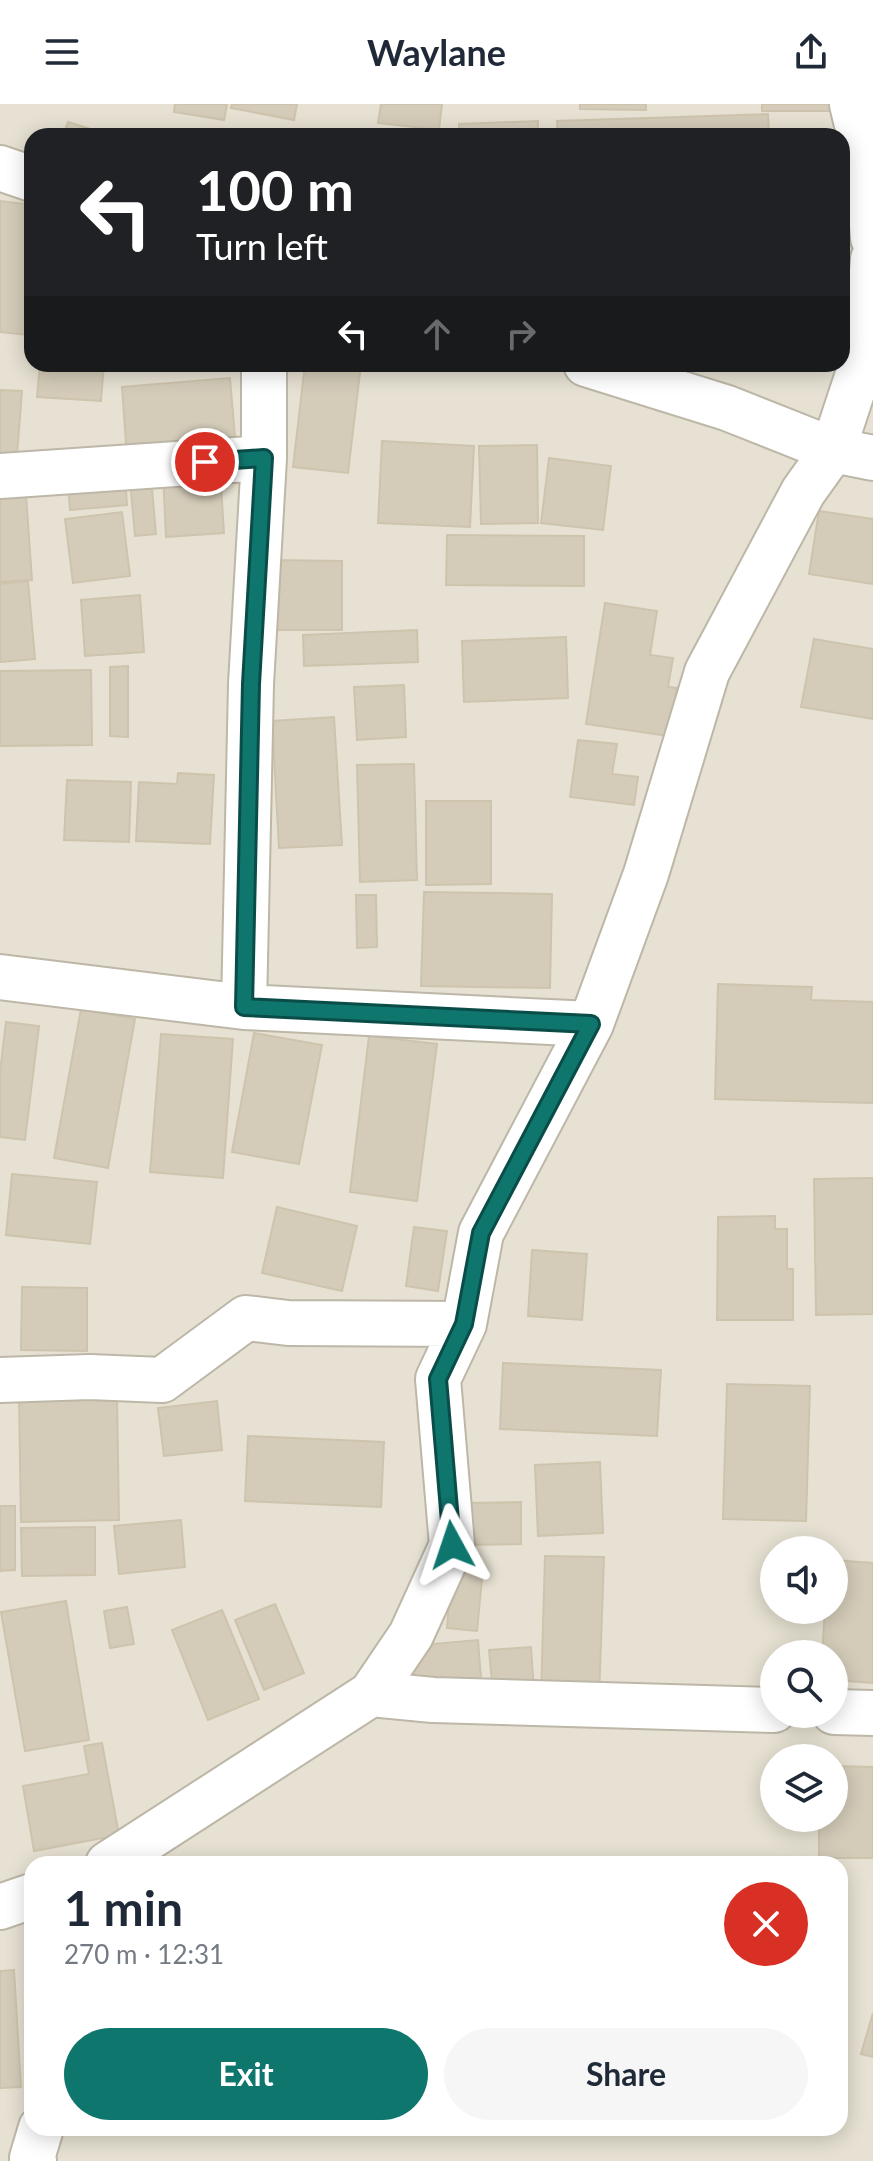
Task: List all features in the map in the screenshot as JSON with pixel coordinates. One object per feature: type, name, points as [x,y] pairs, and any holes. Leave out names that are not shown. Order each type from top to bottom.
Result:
[{"type":"street","points":[[852,104],[867,166],[873,238]]},
{"type":"street","points":[[0,168],[24,176]]},
{"type":"street","points":[[120,1856],[371,1694],[411,1635],[452,1545],[438,1379],[464,1324],[481,1233],[591,1024],[646,874],[707,672],[803,492],[853,454],[873,259]]},
{"type":"street","points":[[244,1007],[251,684],[264,458],[264,372]]},
{"type":"street","points":[[612,372],[727,408],[853,454]]},
{"type":"street","points":[[0,476],[264,458]]},
{"type":"street","points":[[0,977],[244,1007],[591,1024]]},
{"type":"street","points":[[0,1380],[90,1377],[162,1380],[246,1318],[288,1323],[464,1324]]},
{"type":"street","points":[[371,1694],[433,1700],[760,1710]]},
{"type":"street","points":[[848,1712],[873,1713]]},
{"type":"street","points":[[0,1907],[24,1899]]},
{"type":"street","points":[[34,2161],[32,2158],[39,2136]]},
{"type":"shaded area","points":[[0,104],[873,104],[873,2161],[0,2161]]},
{"type":"building","points":[[175,104],[227,104],[224,120],[174,112]]},
{"type":"building","points":[[232,104],[297,104],[294,120],[231,108]]},
{"type":"building","points":[[381,104],[442,104],[439,128],[378,123]]},
{"type":"building","points":[[580,104],[646,104],[646,110],[580,109]]},
{"type":"building","points":[[762,104],[835,104],[835,111],[762,111]]},
{"type":"building","points":[[768,114],[769,128],[557,128],[557,121]]},
{"type":"building","points":[[538,121],[538,128],[459,128],[459,124]]},
{"type":"building","points":[[68,122],[87,128],[66,128]]},
{"type":"building","points":[[0,201],[24,204],[24,335],[0,332]]},
{"type":"building","points":[[39,372],[103,372],[101,401],[37,397]]},
{"type":"building","points":[[304,372],[360,372],[348,473],[293,467]]},
{"type":"building","points":[[230,378],[236,449],[127,458],[122,387]]},
{"type":"building","points":[[0,390],[22,391],[17,455],[0,453]]},
{"type":"building","points":[[382,441],[474,446],[470,527],[378,523]]},
{"type":"building","points":[[537,445],[538,523],[481,524],[479,446]]},
{"type":"building","points":[[549,458],[611,466],[603,530],[541,523]]},
{"type":"building","points":[[220,470],[224,533],[166,537],[163,473]]},
{"type":"building","points":[[125,477],[127,505],[70,510],[68,482]]},
{"type":"building","points":[[151,478],[156,534],[135,536],[130,480]]},
{"type":"building","points":[[26,495],[32,580],[0,582],[0,497]]},
{"type":"building","points":[[819,511],[873,519],[873,584],[809,574]]},
{"type":"building","points":[[122,512],[130,576],[73,583],[65,519]]},
{"type":"building","points":[[447,535],[584,536],[584,586],[446,585]]},
{"type":"building","points":[[269,560],[342,561],[342,630],[268,630]]},
{"type":"building","points":[[28,581],[35,659],[0,662],[0,584]]},
{"type":"building","points":[[140,595],[144,652],[85,656],[81,600]]},
{"type":"building","points":[[605,603],[657,611],[650,655],[673,658],[668,687],[677,688],[669,736],[586,724]]},
{"type":"building","points":[[417,630],[418,662],[304,666],[303,635]]},
{"type":"building","points":[[566,637],[568,698],[464,702],[462,641]]},
{"type":"building","points":[[814,639],[873,649],[873,719],[801,707]]},
{"type":"building","points":[[128,666],[128,737],[110,736],[110,667]]},
{"type":"building","points":[[91,670],[92,745],[0,746],[0,671]]},
{"type":"building","points":[[404,685],[406,737],[357,740],[354,687]]},
{"type":"building","points":[[334,717],[342,845],[279,848],[272,721]]},
{"type":"building","points":[[578,740],[617,744],[612,774],[638,777],[634,805],[570,797]]},
{"type":"building","points":[[414,764],[417,880],[360,882],[357,765]]},
{"type":"building","points":[[178,773],[214,775],[210,844],[136,841],[139,782],[177,784]]},
{"type":"building","points":[[67,780],[131,782],[129,842],[64,840]]},
{"type":"building","points":[[426,801],[491,801],[491,884],[426,885]]},
{"type":"building","points":[[424,892],[552,894],[550,988],[421,986]]},
{"type":"building","points":[[356,895],[376,895],[377,947],[357,948]]},
{"type":"building","points":[[718,984],[812,987],[811,1000],[873,1002],[873,1103],[715,1099]]},
{"type":"building","points":[[81,1009],[135,1019],[108,1168],[54,1158]]},
{"type":"building","points":[[6,1022],[39,1026],[25,1140],[0,1137],[0,1072]]},
{"type":"building","points":[[254,1033],[322,1045],[299,1164],[232,1152]]},
{"type":"building","points":[[161,1034],[233,1039],[223,1178],[150,1172]]},
{"type":"building","points":[[369,1036],[437,1044],[417,1201],[350,1192]]},
{"type":"building","points":[[12,1174],[97,1182],[90,1244],[6,1235]]},
{"type":"building","points":[[873,1178],[873,1314],[816,1315],[814,1179]]},
{"type":"building","points":[[277,1207],[357,1226],[342,1291],[262,1273]]},
{"type":"building","points":[[775,1216],[775,1229],[787,1229],[787,1269],[793,1269],[793,1320],[717,1320],[718,1217]]},
{"type":"building","points":[[414,1227],[447,1231],[438,1291],[406,1286]]},
{"type":"building","points":[[532,1250],[587,1254],[582,1320],[528,1316]]},
{"type":"building","points":[[22,1287],[87,1288],[87,1351],[21,1350]]},
{"type":"building","points":[[503,1363],[661,1370],[657,1436],[500,1429]]},
{"type":"building","points":[[727,1384],[810,1386],[806,1521],[723,1519]]},
{"type":"building","points":[[117,1395],[119,1520],[21,1522],[19,1397]]},
{"type":"building","points":[[217,1401],[222,1450],[164,1456],[158,1408]]},
{"type":"building","points":[[248,1436],[384,1442],[381,1507],[245,1501]]},
{"type":"building","points":[[600,1462],[603,1533],[538,1536],[535,1465]]},
{"type":"building","points":[[521,1502],[521,1544],[467,1545],[466,1503]]},
{"type":"building","points":[[0,1506],[15,1506],[15,1570],[0,1571]]},
{"type":"building","points":[[181,1520],[185,1567],[119,1574],[114,1526]]},
{"type":"building","points":[[95,1527],[95,1575],[22,1576],[21,1528]]},
{"type":"building","points":[[545,1556],[604,1557],[599,1699],[541,1697]]},
{"type":"building","points":[[848,1561],[873,1563],[873,1683],[848,1681],[848,1640],[823,1640],[824,1624],[848,1624]]},
{"type":"building","points":[[452,1565],[483,1568],[477,1631],[447,1628]]},
{"type":"building","points":[[66,1601],[89,1740],[25,1751],[1,1612]]},
{"type":"building","points":[[275,1604],[304,1673],[264,1690],[235,1620]]},
{"type":"building","points":[[127,1607],[134,1644],[110,1648],[104,1611]]},
{"type":"building","points":[[222,1610],[259,1699],[208,1720],[172,1630]]},
{"type":"building","points":[[478,1640],[482,1691],[416,1697],[411,1646]]},
{"type":"building","points":[[531,1647],[534,1690],[493,1694],[489,1650]]},
{"type":"building","points":[[102,1743],[119,1835],[34,1851],[23,1786],[89,1774],[84,1746]]},
{"type":"building","points":[[848,1766],[873,1767],[873,1858],[819,1856],[819,1832],[848,1832]]},
{"type":"building","points":[[14,1970],[21,2087],[0,2088],[0,1971]]},
{"type":"building","points":[[873,2013],[873,2057],[861,2054]]},
{"type":"route","points":[[205,462],[264,458],[251,684],[244,1007],[591,1024],[481,1233],[464,1324],[438,1379],[452,1545]]}]
